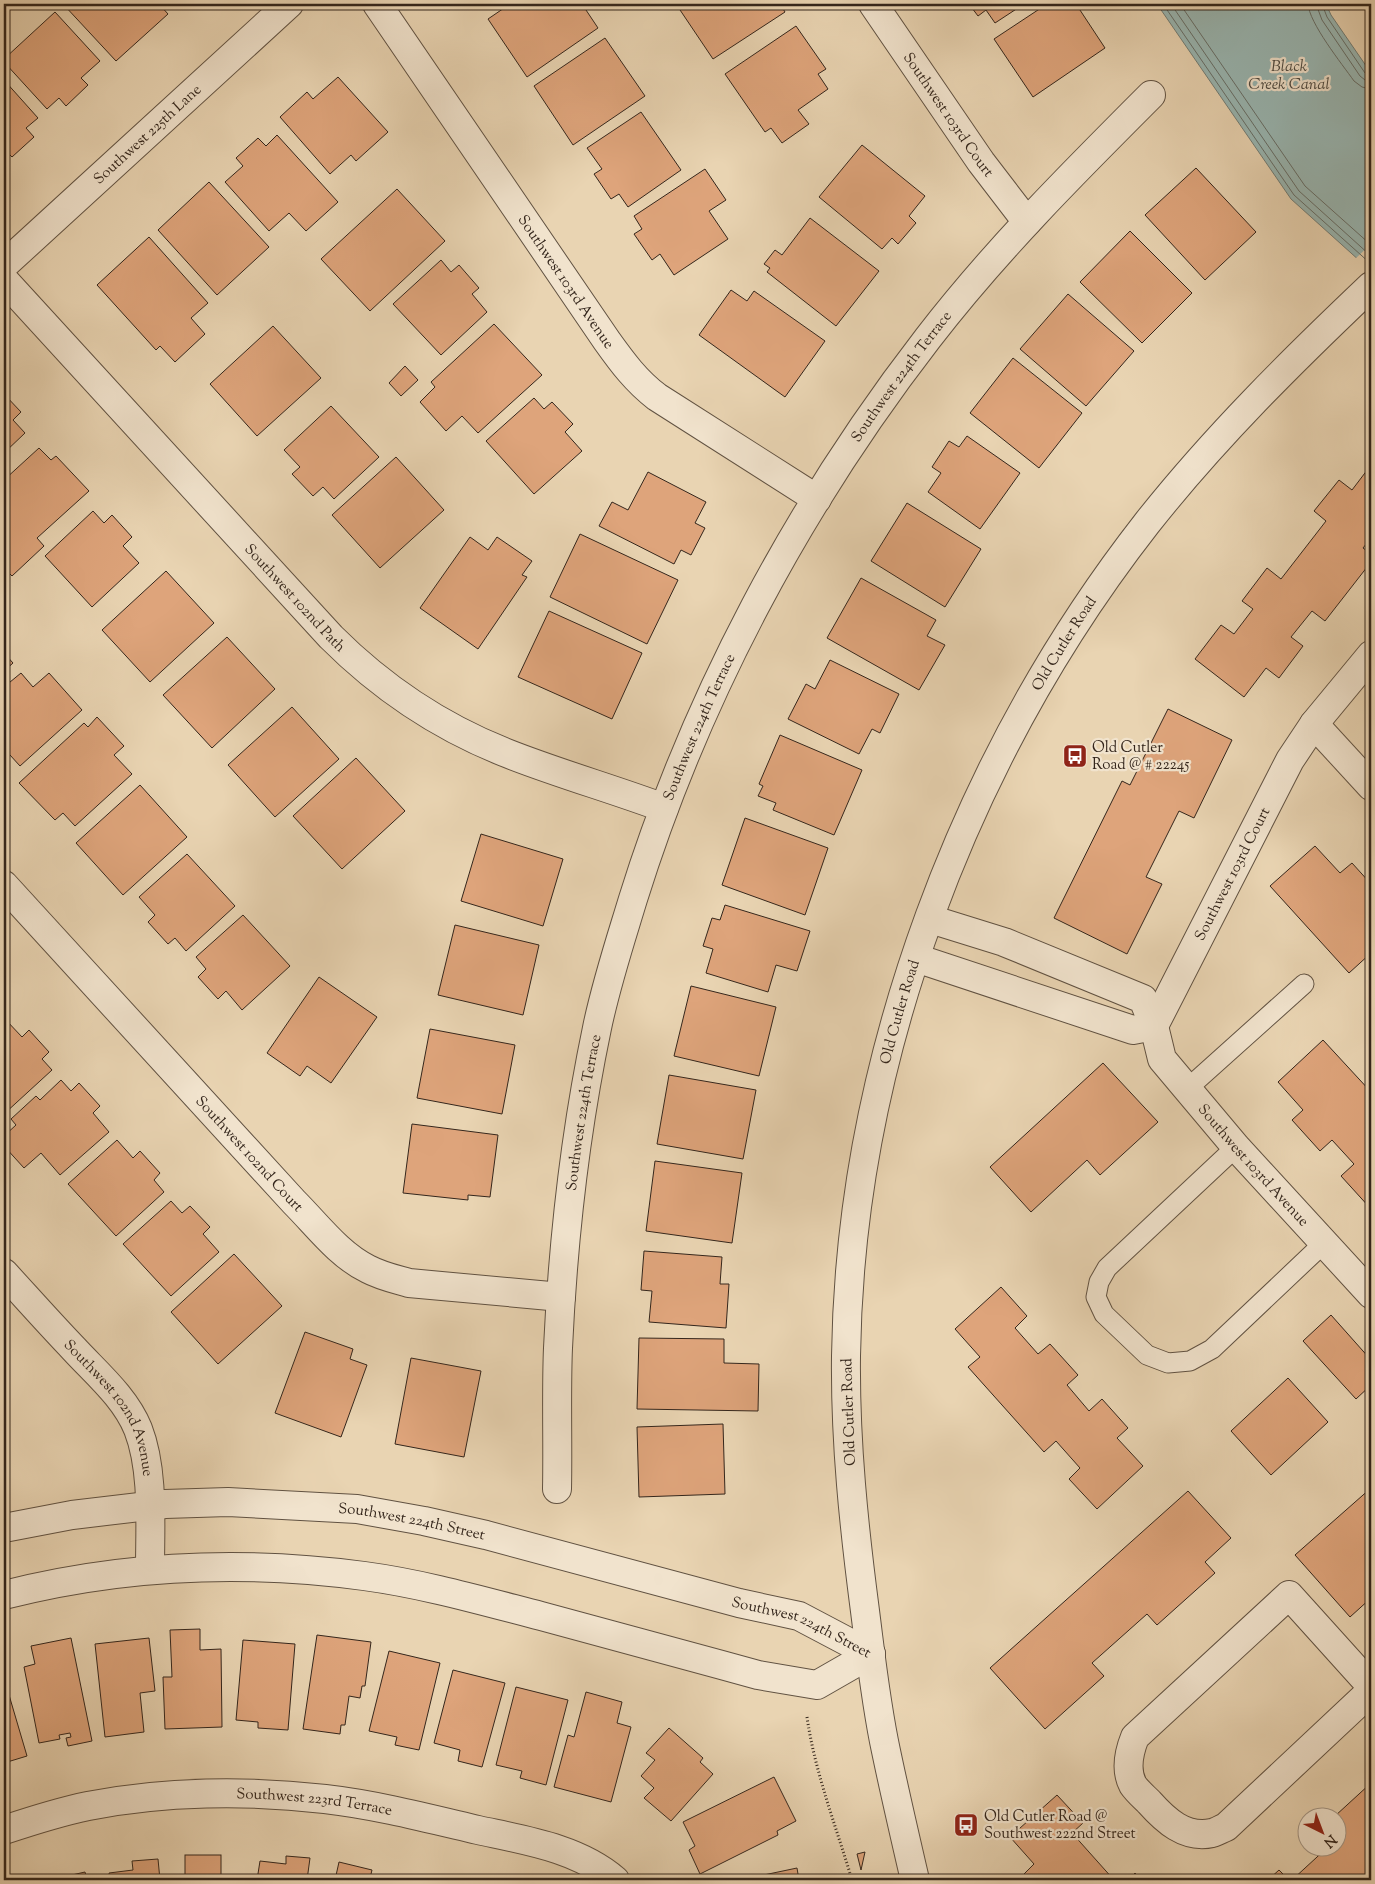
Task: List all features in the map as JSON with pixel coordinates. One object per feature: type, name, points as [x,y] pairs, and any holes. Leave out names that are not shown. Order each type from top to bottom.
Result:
[{"type":"street","name":"Southwest 225th Lane","points":[[4,264],[289,4]]},
{"type":"street","name":"Southwest 103rd Avenue","points":[[377,4],[601,333],[641,385],[817,499]]},
{"type":"street","name":"Southwest 103rd Court","points":[[873,4],[981,162],[1027,222]]},
{"type":"street","name":"Southwest 224th Terrace","points":[[557,1489],[557,1396],[561,1297],[575,1158],[597,1026],[608,981],[664,808],[700,720],[739,634],[817,499],[853,443],[912,359],[970,286],[1027,222],[1151,95]]},
{"type":"street","name":"Southwest 102nd Path","points":[[4,280],[331,637],[380,682],[418,708],[509,754],[664,808]]},
{"type":"street","name":"Old Cutler Road","points":[[916,1880],[885,1747],[870,1654],[853,1522],[846,1357],[850,1266],[864,1171],[876,1101],[902,1002],[940,890],[972,816],[999,757],[1030,698],[1068,635],[1141,532],[1190,470],[1249,405],[1371,286]]},
{"type":"street","name":"Southwest 103rd Court","points":[[1154,1026],[1290,760],[1314,724],[1371,655]]},
{"type":"street","points":[[1314,724],[1371,786]]},
{"type":"street","name":"Southwest 102nd Court","points":[[4,885],[294,1202],[340,1249],[354,1260],[367,1269],[408,1282],[561,1297]]},
{"type":"street","name":"Southwest 103rd Avenue","points":[[930,919],[1004,942],[1143,999],[1154,1026],[1162,1059],[1236,1147],[1371,1294]]},
{"type":"street","points":[[916,958],[1133,1030],[1154,1026]]},
{"type":"street","name":"Southwest 102nd Avenue","points":[[4,1273],[114,1392],[138,1429],[144,1451],[150,1504],[150,1569]]},
{"type":"street","name":"Southwest 224th Street","points":[[4,1528],[72,1515],[150,1504],[228,1502],[357,1509],[424,1521],[550,1551],[739,1603],[799,1616],[870,1654]]},
{"type":"street","name":"Southwest 224th Street","points":[[4,1595],[38,1586],[150,1569],[269,1567],[366,1576],[430,1588],[758,1675],[800,1683],[817,1685],[870,1654]]},
{"type":"street","points":[[1371,1686],[1289,1595],[1135,1737],[1130,1750],[1128,1765],[1133,1785],[1164,1818],[1179,1829],[1194,1833],[1212,1833],[1226,1827],[1371,1691]]},
{"type":"street","name":"Southwest 223rd Terrace","points":[[4,1830],[88,1806],[136,1799],[189,1795],[285,1795],[377,1807],[517,1839],[580,1859],[596,1866],[615,1880]]},
{"type":"lane","points":[[1188,1089],[1304,984]]},
{"type":"lane","points":[[1236,1147],[1107,1268],[1099,1282],[1096,1297],[1104,1314],[1147,1355],[1168,1363],[1190,1361],[1212,1349],[1324,1243]]},
{"type":"path","points":[[807,1716],[824,1793],[852,1880]]},
{"type":"water","name":"Black Creek Canal","points":[[1157,4],[1326,4],[1331,15],[1371,73],[1371,271],[1291,199]]},
{"type":"pier","points":[[1371,244],[1371,273],[1355,259]]},
{"type":"building","points":[[63,4],[159,4],[168,14],[116,61]]},
{"type":"building","points":[[510,4],[582,4],[598,28],[527,77],[488,19]]},
{"type":"building","points":[[676,4],[780,4],[785,12],[713,59]]},
{"type":"building","points":[[969,4],[1024,4],[995,23],[986,10],[978,16]]},
{"type":"building","points":[[1047,4],[1076,4],[1105,48],[1033,97],[994,39]]},
{"type":"building","points":[[55,12],[100,61],[81,78],[88,85],[66,106],[59,98],[47,109],[4,62],[4,59]]},
{"type":"building","points":[[796,26],[826,69],[818,74],[828,89],[798,110],[809,124],[782,143],[771,128],[765,132],[725,74]]},
{"type":"building","points":[[605,38],[645,96],[573,145],[534,86]]},
{"type":"building","points":[[338,77],[388,132],[356,161],[351,155],[330,174],[280,117],[307,92],[313,99]]},
{"type":"building","points":[[4,80],[38,118],[26,128],[34,137],[12,157],[4,149]]},
{"type":"building","points":[[641,112],[681,170],[628,207],[619,194],[611,199],[594,174],[602,169],[587,148]]},
{"type":"building","points":[[277,135],[338,202],[306,231],[289,213],[269,231],[225,182],[243,166],[236,158],[258,138],[266,146]]},
{"type":"building","points":[[862,145],[925,196],[909,216],[916,223],[898,244],[892,238],[882,249],[819,197]]},
{"type":"building","points":[[1196,168],[1256,232],[1205,280],[1145,215]]},
{"type":"building","points":[[705,169],[726,200],[709,211],[728,239],[674,275],[660,254],[652,260],[634,234],[642,229],[634,216]]},
{"type":"building","points":[[209,182],[269,247],[217,295],[158,230]]},
{"type":"building","points":[[397,189],[445,241],[370,311],[321,259]]},
{"type":"building","points":[[810,218],[879,271],[836,326],[767,272],[770,268],[764,264],[775,250],[782,255]]},
{"type":"building","points":[[1130,231],[1192,293],[1142,343],[1080,282]]},
{"type":"building","points":[[149,237],[208,303],[191,318],[205,334],[175,362],[160,346],[156,350],[97,285]]},
{"type":"building","points":[[441,260],[451,272],[459,265],[479,288],[472,294],[487,312],[441,355],[393,304]]},
{"type":"building","points":[[731,290],[747,301],[754,291],[825,341],[785,397],[699,335]]},
{"type":"building","points":[[1068,294],[1134,351],[1086,406],[1020,349]]},
{"type":"building","points":[[494,324],[542,375],[478,433],[462,416],[446,431],[420,402],[435,387],[431,382]]},
{"type":"building","points":[[273,326],[321,378],[257,436],[210,384]]},
{"type":"building","points":[[1013,358],[1082,413],[1039,468],[970,413]]},
{"type":"building","points":[[405,366],[418,380],[401,396],[389,383]]},
{"type":"building","points":[[4,394],[21,412],[13,420],[25,433],[4,453]]},
{"type":"building","points":[[534,398],[544,409],[552,402],[573,424],[565,432],[582,451],[534,494],[486,441]]},
{"type":"building","points":[[331,406],[379,457],[334,499],[323,487],[313,496],[292,474],[300,467],[284,450]]},
{"type":"building","points":[[967,436],[1020,473],[980,529],[928,492],[941,473],[932,467],[949,441],[959,447]]},
{"type":"building","points":[[39,448],[51,460],[56,456],[89,491],[37,538],[44,546],[12,576],[4,568],[4,480]]},
{"type":"building","points":[[396,457],[444,510],[380,568],[332,515]]},
{"type":"building","points":[[1371,465],[1371,538],[1363,548],[1371,554],[1371,562],[1325,621],[1312,611],[1291,637],[1303,646],[1279,678],[1266,668],[1244,697],[1195,659],[1221,625],[1234,634],[1253,609],[1242,601],[1267,568],[1281,579],[1326,521],[1314,511],[1339,480],[1352,490]]},
{"type":"building","points":[[648,472],[706,502],[695,523],[705,528],[691,555],[681,550],[674,564],[599,526],[612,502],[628,510]]},
{"type":"building","points":[[907,503],[981,549],[945,607],[871,561]]},
{"type":"building","points":[[93,511],[104,523],[112,515],[132,537],[123,546],[139,563],[92,607],[45,556]]},
{"type":"building","points":[[580,534],[678,580],[647,644],[550,597]]},
{"type":"building","points":[[470,537],[488,550],[497,537],[532,561],[522,575],[527,577],[478,649],[420,608]]},
{"type":"building","points":[[166,571],[214,623],[150,682],[102,630]]},
{"type":"building","points":[[861,578],[936,620],[927,636],[945,645],[919,690],[827,638]]},
{"type":"building","points":[[549,611],[642,653],[612,719],[518,677]]},
{"type":"building","points":[[227,637],[275,689],[212,748],[163,695]]},
{"type":"building","points":[[4,653],[13,663],[4,671]]},
{"type":"building","points":[[830,660],[899,694],[880,733],[872,729],[859,754],[788,719],[806,684],[815,689]]},
{"type":"building","points":[[21,673],[33,687],[49,673],[82,710],[20,766],[10,755],[4,761],[4,687]]},
{"type":"building","points":[[292,707],[339,759],[275,817],[228,765]]},
{"type":"building","points":[[1168,709],[1232,740],[1194,818],[1179,811],[1146,877],[1162,884],[1127,954],[1054,918],[1122,781],[1130,785]]},
{"type":"building","points":[[97,717],[124,746],[114,755],[132,774],[75,826],[63,813],[55,820],[19,783],[84,723],[88,727]]},
{"type":"building","points":[[780,735],[862,770],[834,835],[773,810],[776,803],[758,796],[763,786],[759,784]]},
{"type":"building","points":[[1077,747],[1083,750],[1075,765],[1069,761]]},
{"type":"building","points":[[356,758],[405,811],[342,869],[293,816]]},
{"type":"building","points":[[140,785],[187,837],[123,895],[76,843]]},
{"type":"building","points":[[745,818],[828,848],[805,915],[722,885]]},
{"type":"building","points":[[481,834],[563,859],[543,926],[461,901]]},
{"type":"building","points":[[1315,846],[1340,873],[1352,863],[1371,884],[1371,900],[1368,902],[1371,906],[1371,953],[1349,973],[1270,886]]},
{"type":"building","points":[[187,854],[235,906],[186,951],[175,938],[168,944],[148,922],[155,915],[139,897]]},
{"type":"building","points":[[725,905],[810,931],[797,971],[776,965],[768,992],[706,973],[713,949],[703,946],[712,918],[720,920]]},
{"type":"building","points":[[243,915],[290,966],[242,1010],[226,991],[218,999],[198,977],[206,969],[196,957]]},
{"type":"building","points":[[455,925],[539,945],[523,1015],[438,995]]},
{"type":"building","points":[[319,977],[377,1017],[331,1083],[307,1066],[300,1076],[267,1053]]},
{"type":"building","points":[[691,986],[776,1007],[759,1076],[674,1056]]},
{"type":"building","points":[[5,1019],[22,1037],[29,1030],[49,1052],[42,1059],[52,1070],[4,1114]]},
{"type":"building","points":[[430,1029],[515,1045],[502,1114],[417,1098]]},
{"type":"building","points":[[1323,1040],[1371,1092],[1371,1209],[1341,1176],[1354,1164],[1332,1140],[1320,1151],[1292,1120],[1303,1110],[1278,1082]]},
{"type":"building","points":[[1103,1063],[1158,1122],[1100,1175],[1087,1160],[1031,1212],[990,1167]]},
{"type":"building","points":[[669,1075],[756,1090],[743,1159],[657,1144]]},
{"type":"building","points":[[61,1080],[71,1091],[79,1083],[100,1106],[93,1113],[109,1132],[60,1175],[41,1153],[24,1168],[4,1146],[4,1136],[16,1125],[11,1119],[36,1096],[40,1100]]},
{"type":"building","points":[[412,1124],[498,1135],[490,1197],[468,1195],[468,1200],[403,1193]]},
{"type":"building","points":[[117,1140],[133,1158],[140,1151],[160,1173],[154,1180],[164,1192],[116,1236],[68,1184]]},
{"type":"building","points":[[655,1161],[742,1173],[732,1243],[646,1231]]},
{"type":"building","points":[[171,1201],[182,1213],[190,1206],[210,1227],[203,1234],[219,1252],[171,1296],[123,1244]]},
{"type":"building","points":[[644,1251],[722,1257],[720,1284],[729,1284],[726,1328],[649,1322],[652,1291],[641,1290]]},
{"type":"building","points":[[234,1254],[282,1306],[218,1364],[171,1312]]},
{"type":"building","points":[[1001,1287],[1027,1316],[1015,1328],[1038,1354],[1050,1344],[1078,1375],[1067,1385],[1089,1411],[1102,1399],[1128,1428],[1117,1438],[1143,1466],[1097,1509],[1069,1479],[1080,1468],[1056,1441],[1044,1452],[968,1367],[980,1357],[955,1329]]},
{"type":"building","points":[[1331,1315],[1371,1360],[1371,1385],[1356,1399],[1303,1341]]},
{"type":"building","points":[[305,1332],[353,1349],[350,1359],[367,1365],[341,1437],[275,1413]]},
{"type":"building","points":[[639,1338],[724,1339],[724,1363],[759,1364],[758,1411],[637,1409]]},
{"type":"building","points":[[411,1358],[481,1371],[464,1457],[395,1444]]},
{"type":"building","points":[[1288,1378],[1328,1422],[1271,1475],[1231,1431]]},
{"type":"building","points":[[723,1424],[725,1494],[639,1497],[637,1427]]},
{"type":"building","points":[[1371,1488],[1371,1598],[1350,1617],[1295,1555]]},
{"type":"building","points":[[1188,1491],[1231,1538],[1205,1562],[1215,1573],[1157,1625],[1147,1614],[1092,1663],[1104,1676],[1045,1729],[990,1668]]},
{"type":"building","points":[[200,1629],[200,1650],[221,1649],[222,1727],[165,1729],[163,1677],[172,1677],[170,1630]]},
{"type":"building","points":[[317,1635],[371,1642],[365,1686],[362,1686],[360,1698],[349,1696],[345,1725],[341,1725],[340,1734],[303,1729]]},
{"type":"building","points":[[71,1638],[92,1741],[68,1746],[66,1738],[71,1737],[70,1733],[59,1735],[60,1739],[39,1743],[24,1667],[35,1664],[31,1646]]},
{"type":"building","points":[[149,1638],[155,1691],[140,1693],[144,1732],[105,1737],[95,1644]]},
{"type":"building","points":[[243,1640],[295,1644],[288,1730],[258,1728],[258,1722],[236,1720]]},
{"type":"building","points":[[389,1651],[440,1663],[419,1750],[395,1745],[397,1737],[369,1731]]},
{"type":"building","points":[[453,1670],[505,1683],[482,1767],[458,1761],[460,1750],[434,1743]]},
{"type":"building","points":[[4,1678],[27,1756],[4,1763],[5,1755]]},
{"type":"building","points":[[516,1687],[568,1700],[546,1785],[520,1778],[522,1771],[496,1765]]},
{"type":"building","points":[[586,1692],[622,1702],[617,1723],[631,1727],[611,1802],[554,1787],[568,1735],[574,1737]]},
{"type":"building","points":[[669,1728],[703,1758],[700,1762],[713,1774],[671,1821],[644,1798],[654,1788],[641,1776],[655,1760],[646,1753]]},
{"type":"building","points":[[774,1777],[796,1821],[777,1831],[778,1835],[700,1874],[689,1850],[695,1846],[683,1822]]},
{"type":"building","points":[[1371,1783],[1371,1880],[1292,1880],[1318,1856],[1348,1856],[1348,1806],[1346,1806]]},
{"type":"building","points":[[1057,1795],[1083,1823],[1072,1833],[1114,1880],[1027,1880],[1023,1875],[1034,1864],[1010,1837]]},
{"type":"building","points":[[968,1816],[971,1832],[964,1834],[960,1818]]},
{"type":"building","points":[[865,1852],[861,1870],[857,1854]]},
{"type":"building","points":[[185,1855],[221,1855],[221,1880],[185,1880]]},
{"type":"building","points":[[286,1856],[310,1858],[307,1880],[257,1880],[260,1861],[286,1864]]},
{"type":"building","points":[[158,1859],[160,1880],[110,1880],[109,1873],[133,1870],[132,1861]]},
{"type":"building","points":[[339,1862],[372,1870],[370,1878],[373,1878],[372,1880],[335,1880]]},
{"type":"building","points":[[797,1868],[799,1880],[740,1880]]},
{"type":"building","points":[[1279,1870],[1289,1880],[1268,1880]]},
{"type":"building","points":[[85,1872],[87,1880],[50,1880]]},
{"type":"building","points":[[1135,1873],[1142,1880],[1128,1880]]},
{"type":"place","name":"Old Cutler Road @ # 22245","points":[[1075,756]]},
{"type":"place","name":"Old Cutler Road @ Southwest 222nd Street","points":[[966,1825]]}]
